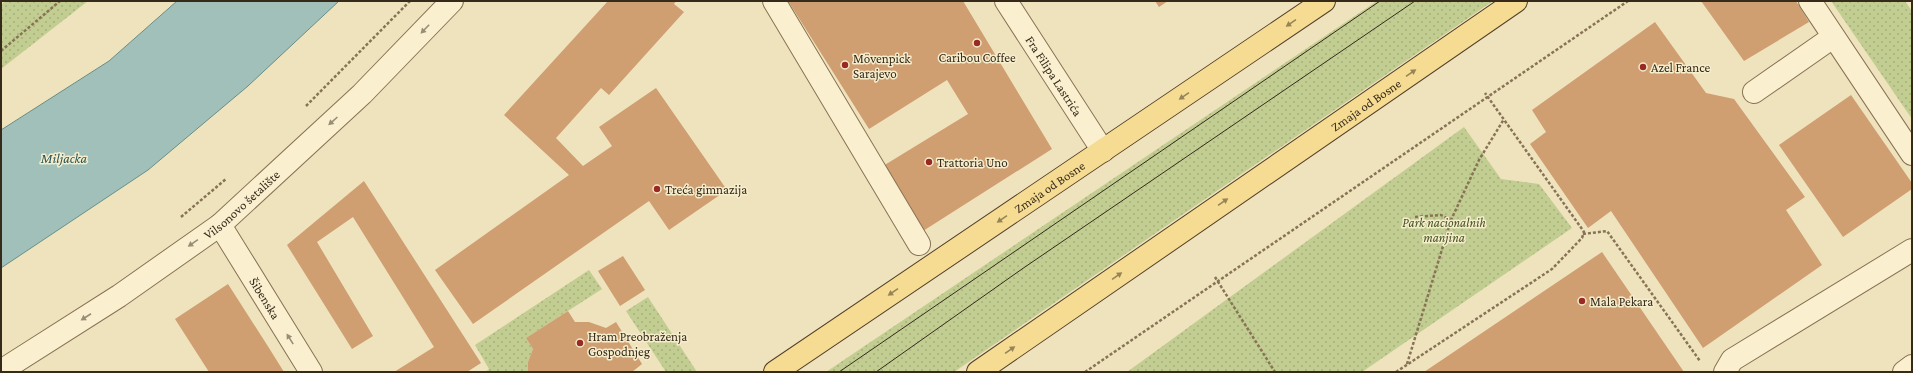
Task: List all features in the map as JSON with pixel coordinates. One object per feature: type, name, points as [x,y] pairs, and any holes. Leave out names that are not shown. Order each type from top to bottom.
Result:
[{"type":"main road","name":"Zmaja od Bosne","points":[[775,372],[1324,1]]},
{"type":"main road","name":"Zmaja od Bosne","points":[[978,372],[1516,1]]},
{"type":"street","name":"Vilsonovo šetalište","points":[[1,371],[119,296],[220,225],[362,94],[452,1]]},
{"type":"street","points":[[774,1],[919,244]]},
{"type":"street","name":"Fra Filipa Lastrića","points":[[1006,1],[1104,151]]},
{"type":"street","points":[[1810,1],[1912,154]]},
{"type":"street","points":[[1754,92],[1833,37]]},
{"type":"street","name":"Šibenska","points":[[220,225],[310,372]]},
{"type":"street","points":[[1725,372],[1732,360],[1912,250]]},
{"type":"street","points":[[1904,372],[1912,366]]},
{"type":"path","points":[[1,51],[60,1]]},
{"type":"path","points":[[304,108],[410,1]]},
{"type":"path","points":[[1085,372],[1628,1]]},
{"type":"path","points":[[1396,372],[1552,269],[1582,238],[1582,229],[1485,93]]},
{"type":"path","points":[[1407,365],[1451,220],[1479,160],[1504,119]]},
{"type":"path","points":[[179,218],[228,178]]},
{"type":"path","points":[[1415,217],[1441,215],[1451,220]]},
{"type":"path","points":[[1583,234],[1606,231],[1701,363],[1725,372]]},
{"type":"path","points":[[1215,277],[1275,372]]},
{"type":"green space","points":[[5,1],[88,1],[1,69],[1,5]]},
{"type":"green space","points":[[1377,1],[1493,1],[954,372],[826,372]]},
{"type":"green space","points":[[1831,1],[1905,1],[1912,11],[1912,119]]},
{"type":"green space","name":"Park nacionalnih manjina","points":[[1464,127],[1501,179],[1539,184],[1572,228],[1362,372],[1127,372]]},
{"type":"green space","points":[[589,270],[602,289],[526,338],[533,349],[528,362],[528,372],[485,372],[489,369],[475,345]]},
{"type":"green space","points":[[648,297],[697,372],[666,372],[626,311]]},
{"type":"water","name":"Miljacka","points":[[177,1],[339,1],[248,86],[148,170],[1,268],[1,130],[109,61]]},
{"type":"building","points":[[608,1],[676,1],[674,4],[684,12],[609,95],[601,88],[556,138],[583,166],[612,146],[599,127],[656,88],[727,190],[669,230],[649,201],[473,324],[435,270],[569,175],[504,115]]},
{"type":"building","points":[[788,1],[963,1],[1052,149],[923,231],[883,166],[968,114],[947,80],[869,129]]},
{"type":"building","points":[[1155,1],[1168,1],[1159,7]]},
{"type":"building","points":[[1701,1],[1796,1],[1809,22],[1744,61]]},
{"type":"building","points":[[1655,22],[1706,93],[1734,99],[1805,197],[1786,210],[1822,265],[1703,348],[1611,211],[1588,228],[1530,144],[1546,132],[1532,110]]},
{"type":"building","points":[[1851,95],[1912,183],[1912,189],[1843,237],[1779,145]]},
{"type":"building","points":[[364,181],[481,363],[467,372],[394,372],[434,347],[353,217],[317,242],[373,336],[352,349],[287,245]]},
{"type":"building","name":"Mala Pekara","points":[[1602,252],[1684,372],[1424,372]]},
{"type":"building","points":[[623,256],[645,290],[620,306],[598,271]]},
{"type":"building","points":[[228,284],[284,372],[209,372],[175,319]]},
{"type":"building","name":"Hram Preobraženja Gospodnjeg","points":[[568,311],[575,322],[589,322],[606,328],[616,322],[642,364],[632,372],[528,372],[528,362],[533,349],[526,338]]},
{"type":"tram line","points":[[839,372],[1380,1]]},
{"type":"tram line","points":[[876,372],[1022,269],[1415,1]]},
{"type":"place","name":"Caribou Coffee","points":[[977,43]]},
{"type":"place","name":"Mövenpick Sarajevo","points":[[845,65]]},
{"type":"place","name":"Azel France","points":[[1643,67]]},
{"type":"place","name":"Trattoria Uno","points":[[929,162]]},
{"type":"place","name":"Treća gimnazija","points":[[657,189]]},
{"type":"place","name":"Mala Pekara","points":[[1582,301]]},
{"type":"place","name":"Hram Preobraženja Gospodnjeg","points":[[580,343]]}]
